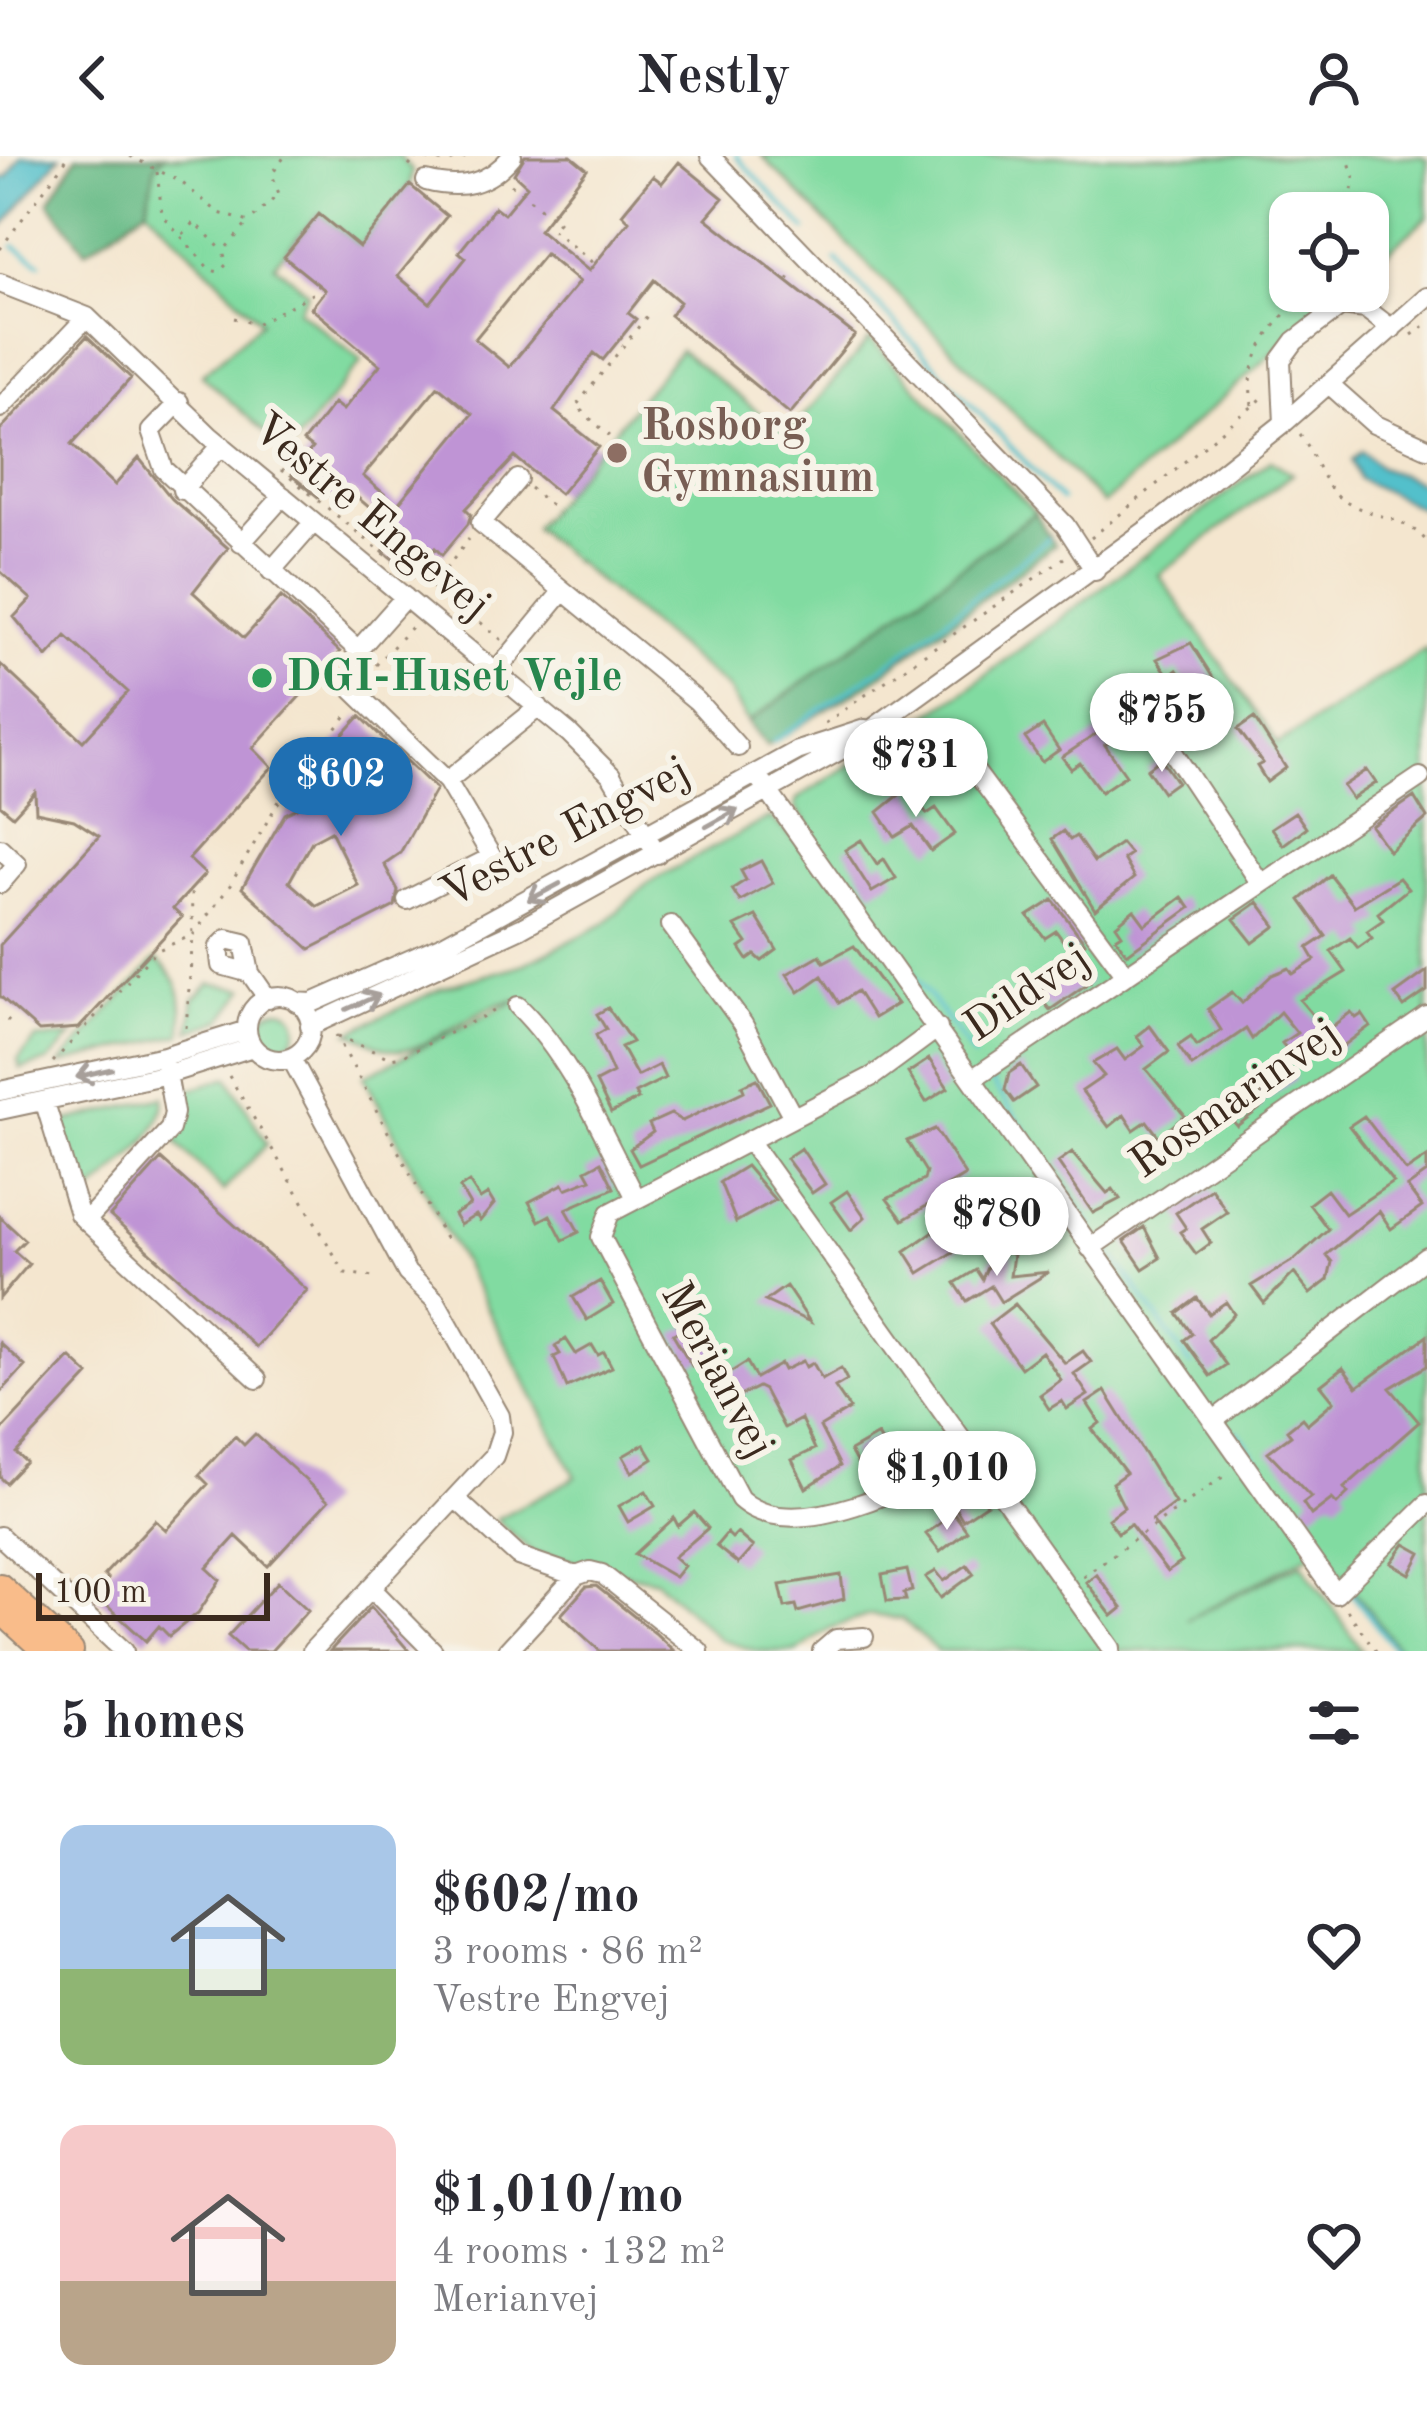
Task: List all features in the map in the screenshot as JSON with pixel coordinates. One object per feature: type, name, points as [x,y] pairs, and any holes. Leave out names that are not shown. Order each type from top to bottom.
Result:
[{"type":"main road","points":[[0,1586],[70,1651]]},
{"type":"main road","points":[[0,1610],[45,1651]]},
{"type":"street","points":[[426,181],[471,185],[498,173],[512,156]]},
{"type":"street","points":[[710,156],[1080,546],[1095,571]]},
{"type":"street","name":"Vestre Engevej","points":[[0,283],[87,317],[222,446],[539,707],[610,775],[652,845]]},
{"type":"street","name":"Vestre Engvej","points":[[296,1002],[312,1003],[445,944],[768,792],[870,729],[1095,571],[1290,425],[1427,296]]},
{"type":"street","points":[[1290,425],[1279,394],[1281,360],[1295,341],[1341,306],[1366,309],[1392,329]]},
{"type":"street","points":[[0,408],[87,317]]},
{"type":"street","points":[[1329,384],[1374,424],[1427,448]]},
{"type":"street","points":[[179,402],[151,431],[164,470],[358,650]]},
{"type":"street","points":[[182,490],[222,446]]},
{"type":"street","points":[[518,479],[481,524],[697,701],[738,747]]},
{"type":"street","points":[[241,543],[283,496]]},
{"type":"street","points":[[271,571],[314,522]]},
{"type":"street","points":[[496,671],[562,592]]},
{"type":"street","points":[[405,597],[358,650],[357,693],[447,782],[492,857],[407,900]]},
{"type":"street","points":[[1131,689],[1261,884]]},
{"type":"street","points":[[447,782],[539,707]]},
{"type":"street","name":"Vestre Engvej","points":[[316,1023],[521,928],[797,751],[870,729]]},
{"type":"street","name":"Dildvej","points":[[957,747],[1126,975]]},
{"type":"street","points":[[756,774],[1336,1594],[1427,1504]]},
{"type":"street","name":"Dildvej","points":[[972,1078],[1420,777]]},
{"type":"street","points":[[0,848],[17,864],[0,884]]},
{"type":"street","points":[[671,925],[743,1024],[794,1117]]},
{"type":"street","points":[[250,973],[268,998],[296,1002],[316,1023],[303,1048],[291,1058],[266,1058],[250,1038],[250,1014],[268,998]]},
{"type":"street","points":[[518,1006],[548,1035],[567,1065],[636,1198]]},
{"type":"street","name":"Rosmarinvej","points":[[1090,1249],[1427,1016]]},
{"type":"street","name":"Merianvej","points":[[938,1028],[873,1076],[610,1213],[601,1237],[740,1499],[754,1511],[787,1520],[905,1489],[968,1450]]},
{"type":"street","points":[[166,1065],[218,1059],[250,1038]]},
{"type":"street","points":[[0,1110],[46,1093],[166,1065],[250,1038]]},
{"type":"street","points":[[291,1058],[407,1274],[435,1300],[500,1416],[502,1432],[494,1456],[312,1651]]},
{"type":"street","points":[[86,1221],[170,1129],[174,1113],[166,1065]]},
{"type":"street","points":[[0,1091],[46,1093]]},
{"type":"street","points":[[46,1093],[79,1214],[257,1379]]},
{"type":"street","points":[[750,1142],[1111,1648]]},
{"type":"street","points":[[1213,1421],[1427,1257]]},
{"type":"street","points":[[455,1498],[518,1556],[576,1576]]},
{"type":"street","points":[[0,1536],[124,1651]]},
{"type":"street","points":[[507,1651],[576,1576],[590,1570],[602,1574],[699,1651]]},
{"type":"street","points":[[371,1588],[412,1623],[433,1651]]},
{"type":"street","points":[[822,1651],[836,1639],[864,1637]]},
{"type":"path","points":[[0,249],[69,156]]},
{"type":"path","points":[[130,156],[181,182],[219,213],[249,222]]},
{"type":"path","points":[[223,251],[280,194],[272,174],[285,156]]},
{"type":"path","points":[[402,156],[448,161],[471,156]]},
{"type":"path","points":[[402,156],[426,181]]},
{"type":"path","points":[[1347,156],[1355,180],[1351,192]]},
{"type":"path","points":[[157,170],[157,200],[181,236],[210,270],[219,272],[227,264],[223,251],[195,222],[181,236]]},
{"type":"path","points":[[498,173],[558,222],[551,229],[593,262]]},
{"type":"path","points":[[234,318],[256,324],[314,293]]},
{"type":"path","points":[[610,436],[576,406],[651,311]]},
{"type":"path","points":[[1252,407],[1249,387],[1261,344],[1288,312]]},
{"type":"path","points":[[817,727],[1080,546],[1268,394],[1279,394]]},
{"type":"path","points":[[1290,425],[1336,496],[1369,514],[1418,530],[1427,542]]},
{"type":"path","points":[[281,470],[514,649]]},
{"type":"path","points":[[535,492],[552,506]]},
{"type":"path","points":[[431,589],[481,524]]},
{"type":"path","points":[[46,1093],[52,1064],[156,951],[194,935],[230,887],[282,796],[357,693],[443,592]]},
{"type":"path","points":[[185,1036],[194,935],[190,891]]},
{"type":"path","points":[[316,1023],[390,1058],[497,1009],[518,1006]]},
{"type":"path","points":[[7,1022],[14,1014]]},
{"type":"path","points":[[337,1036],[446,1240]]},
{"type":"path","points":[[218,1059],[345,1274],[374,1277]]},
{"type":"path","points":[[1066,1588],[1242,1463]]},
{"type":"path","points":[[1336,1594],[1376,1651]]},
{"type":"green space","points":[[77,156],[164,156],[155,166],[147,208],[86,251],[49,202]]},
{"type":"green space","points":[[164,156],[399,156],[412,171],[410,185],[359,247],[319,214],[274,264],[308,292],[298,310],[362,361],[287,453],[202,375],[261,322],[147,208],[155,165]]},
{"type":"green space","points":[[762,156],[1420,156],[1427,160],[1427,217],[1389,250],[1389,192],[1269,192],[1269,312],[1319,312],[1103,504]]},
{"type":"green space","points":[[870,339],[1035,513],[748,723],[727,688],[534,528],[680,350],[787,435]]},
{"type":"green space","points":[[1271,460],[1292,474],[1159,575],[1278,744],[1427,648],[1427,1651],[1400,1651],[1322,1548],[1186,1620],[1302,1563],[1362,1651],[937,1651],[902,1619],[870,1615],[830,1628],[797,1651],[757,1651],[720,1640],[656,1580],[533,1553],[496,1519],[576,1477],[364,1076],[517,1000],[408,1049],[383,1047],[350,1032],[442,988],[524,964],[604,924],[648,883],[770,817],[793,838],[809,826],[795,807],[797,799],[962,693]]},
{"type":"green space","points":[[1035,513],[1055,545],[871,682],[767,746],[748,723]]},
{"type":"green space","points":[[156,959],[180,992],[182,1034],[60,1064]]},
{"type":"green space","points":[[210,983],[245,989],[222,1020],[190,1031],[194,999]]},
{"type":"green space","points":[[279,1009],[292,1014],[297,1027],[292,1040],[279,1045],[266,1040],[261,1027],[266,1014]]},
{"type":"green space","points":[[73,1036],[48,1062],[20,1069],[18,1060],[36,1039]]},
{"type":"green space","points":[[228,1077],[267,1144],[223,1191],[177,1143],[178,1093]]},
{"type":"green space","points":[[164,1097],[156,1125],[136,1152],[87,1198],[79,1193],[59,1123]]},
{"type":"water","points":[[21,156],[60,156],[0,230],[0,179],[8,177]]},
{"type":"water","points":[[1362,451],[1380,467],[1427,485],[1427,511],[1359,479],[1352,460]]},
{"type":"building","points":[[525,156],[571,156],[587,169],[539,230],[589,271],[629,221],[622,214],[653,176],[662,183],[679,162],[723,198],[706,218],[855,335],[790,414],[670,315],[680,302],[654,280],[628,313],[636,319],[603,360],[594,353],[554,411],[599,447],[560,494],[515,457],[466,509],[471,514],[468,524],[442,555],[435,548],[412,575],[383,551],[389,544],[374,532],[384,520],[350,491],[339,504],[323,491],[318,497],[291,475],[312,449],[303,442],[334,403],[343,410],[380,365],[311,308],[325,290],[284,257],[319,214],[359,247],[410,185],[447,216],[398,276],[430,303],[466,258],[459,252],[495,207],[504,214],[527,186],[514,174]],"holes":[[[545,254],[579,282],[509,367],[475,339]],[[438,386],[472,414],[397,505],[363,476]]]},
{"type":"building","name":"DGI-Huset Vejle","points":[[87,336],[131,378],[72,444],[115,485],[139,458],[172,499],[228,548],[193,592],[244,638],[281,597],[340,652],[253,748],[272,767],[189,859],[205,874],[173,909],[182,917],[79,1028],[39,1031],[0,996],[0,945],[99,836],[74,820],[36,812],[35,792],[13,816],[0,805],[0,664],[83,741],[128,692],[66,636],[47,657],[14,617],[31,599],[0,571],[0,430]]},
{"type":"building","points":[[1191,643],[1224,695],[1203,709],[1177,670],[1169,676],[1157,659]]},
{"type":"building","points":[[1130,711],[1138,724],[1105,745],[1126,775],[1101,792],[1080,763],[1071,769],[1062,757]]},
{"type":"building","points":[[360,716],[436,789],[400,853],[384,864],[398,890],[395,906],[310,949],[242,888],[285,814],[308,803],[299,783]],"holes":[[[331,831],[358,885],[317,906],[289,882],[312,841]]]},
{"type":"building","points":[[1254,718],[1286,768],[1267,782],[1257,766],[1263,763],[1238,729]]},
{"type":"building","points":[[1043,726],[1059,750],[1042,762],[1025,738]]},
{"type":"building","points":[[1161,759],[1177,782],[1163,792],[1147,769]]},
{"type":"building","points":[[1367,770],[1376,783],[1352,799],[1343,786]]},
{"type":"building","points":[[909,787],[927,814],[936,808],[955,834],[931,851],[913,826],[895,837],[878,812]]},
{"type":"building","points":[[1414,797],[1427,818],[1389,851],[1371,826]]},
{"type":"building","points":[[1295,812],[1306,828],[1283,845],[1271,828]]},
{"type":"building","points":[[1063,831],[1070,840],[1076,836],[1094,862],[1121,843],[1130,854],[1123,859],[1134,878],[1095,910],[1052,839]]},
{"type":"building","points":[[861,840],[877,864],[884,859],[896,878],[872,892],[845,850]]},
{"type":"building","points":[[761,861],[773,883],[740,901],[732,889],[746,880],[741,871]]},
{"type":"building","points":[[1330,875],[1354,906],[1399,878],[1408,889],[1378,913],[1383,920],[1367,931],[1372,938],[1358,948],[1350,938],[1331,951],[1346,972],[1300,1000],[1326,1031],[1351,1012],[1356,1018],[1362,1014],[1370,1026],[1335,1052],[1321,1038],[1294,1058],[1282,1043],[1297,1033],[1280,1012],[1252,1039],[1246,1029],[1192,1066],[1178,1046],[1191,1037],[1197,1046],[1221,1030],[1208,1009],[1232,992],[1242,1003],[1272,975],[1289,968],[1293,974],[1315,960],[1308,948],[1326,936],[1300,900]]},
{"type":"building","points":[[1182,897],[1190,908],[1127,954],[1116,938],[1122,934],[1116,925],[1134,910],[1145,925]]},
{"type":"building","points":[[1053,900],[1085,943],[1072,953],[1056,931],[1045,938],[1028,916]]},
{"type":"building","points":[[1258,902],[1276,926],[1253,943],[1234,919]]},
{"type":"building","points":[[756,916],[777,950],[762,961],[755,955],[748,960],[740,948],[747,943],[735,926]]},
{"type":"building","points":[[854,946],[897,1004],[874,1018],[857,991],[839,1003],[822,976],[799,992],[787,974],[820,955],[824,962]]},
{"type":"building","points":[[1078,965],[1090,982],[1050,1010],[1036,993]]},
{"type":"building","points":[[1427,971],[1427,991],[1404,1007],[1395,994]]},
{"type":"building","points":[[608,1008],[632,1042],[621,1047],[637,1076],[659,1065],[665,1078],[635,1093],[638,1099],[611,1113],[596,1082],[613,1073],[596,1035],[606,1029],[597,1014]]},
{"type":"building","points":[[1150,1026],[1169,1052],[1146,1069],[1185,1116],[1159,1137],[1147,1121],[1134,1130],[1124,1115],[1109,1127],[1082,1091],[1104,1076],[1093,1063],[1117,1049],[1125,1060],[1144,1046],[1137,1036]]},
{"type":"building","points":[[929,1059],[948,1088],[926,1102],[908,1073]]},
{"type":"building","points":[[1286,1064],[1296,1079],[1265,1101],[1251,1080]]},
{"type":"building","points":[[1021,1065],[1036,1087],[1014,1102],[1005,1090],[1009,1073]]},
{"type":"building","points":[[757,1079],[770,1103],[639,1165],[630,1149],[653,1132],[649,1124],[671,1114],[682,1121],[744,1091],[742,1086]]},
{"type":"building","points":[[1254,1095],[1263,1106],[1237,1126],[1228,1115]]},
{"type":"building","points":[[1364,1116],[1406,1171],[1427,1157],[1427,1173],[1407,1187],[1422,1207],[1391,1229],[1379,1211],[1326,1255],[1332,1262],[1328,1280],[1310,1294],[1294,1273],[1264,1303],[1251,1286],[1295,1259],[1328,1229],[1309,1204],[1327,1190],[1345,1214],[1393,1182],[1349,1126]]},
{"type":"building","points":[[935,1129],[965,1175],[947,1186],[969,1218],[980,1210],[992,1228],[919,1273],[905,1251],[947,1222],[933,1202],[903,1220],[887,1199],[924,1180],[926,1172],[907,1141]]},
{"type":"building","points":[[801,1148],[825,1184],[812,1193],[786,1158]]},
{"type":"building","points":[[1072,1152],[1107,1193],[1113,1189],[1120,1199],[1093,1213],[1058,1162]]},
{"type":"building","points":[[161,1159],[307,1290],[256,1347],[110,1216]]},
{"type":"building","points":[[601,1162],[614,1188],[566,1209],[579,1232],[563,1240],[550,1215],[539,1221],[529,1202],[563,1184],[566,1189],[591,1179],[586,1170]]},
{"type":"building","points":[[746,1166],[775,1200],[736,1222],[720,1182]]},
{"type":"building","points":[[469,1182],[480,1199],[488,1194],[494,1204],[480,1221],[476,1215],[460,1225],[454,1215],[470,1205],[460,1188]]},
{"type":"building","points":[[1030,1185],[1037,1195],[1022,1205],[1039,1230],[1025,1239],[1012,1220],[1017,1210],[1011,1214],[1016,1195]]},
{"type":"building","points":[[1211,1188],[1227,1212],[1202,1229],[1211,1243],[1196,1254],[1180,1232],[1186,1228],[1176,1213]]},
{"type":"building","points":[[847,1191],[865,1217],[851,1230],[831,1202]]},
{"type":"building","points":[[0,1217],[25,1240],[14,1251],[29,1264],[0,1298]]},
{"type":"building","points":[[1144,1227],[1160,1258],[1143,1269],[1124,1241]]},
{"type":"building","points":[[1005,1251],[1013,1255],[1010,1276],[1049,1272],[1001,1302],[991,1286],[967,1301],[955,1283],[976,1270],[982,1279],[991,1258]]},
{"type":"building","points":[[600,1281],[613,1304],[587,1320],[573,1297]]},
{"type":"building","points":[[786,1286],[810,1322],[765,1301]]},
{"type":"building","points":[[1197,1298],[1209,1314],[1226,1302],[1234,1314],[1208,1340],[1226,1365],[1210,1376],[1184,1340],[1192,1334],[1177,1313]]},
{"type":"building","points":[[1015,1304],[1065,1363],[1083,1351],[1091,1362],[1074,1374],[1088,1395],[1067,1409],[1062,1401],[1049,1409],[1040,1395],[1061,1380],[1042,1352],[1021,1368],[989,1324]]},
{"type":"building","points":[[697,1322],[717,1352],[692,1366],[673,1334]]},
{"type":"building","points":[[1427,1336],[1427,1366],[1390,1388],[1419,1422],[1344,1488],[1348,1493],[1337,1504],[1332,1499],[1311,1515],[1303,1503],[1311,1497],[1268,1452],[1291,1435],[1287,1430],[1302,1418],[1307,1424],[1334,1401],[1321,1385],[1343,1368],[1357,1387]]},
{"type":"building","points":[[566,1339],[576,1354],[592,1345],[598,1355],[604,1352],[612,1367],[567,1387],[554,1357],[560,1354],[555,1346]]},
{"type":"building","points":[[0,1343],[25,1366],[0,1393]]},
{"type":"building","points":[[70,1357],[89,1375],[16,1453],[26,1462],[6,1483],[0,1477],[0,1432]]},
{"type":"building","points":[[803,1361],[806,1367],[813,1363],[822,1379],[841,1368],[847,1380],[835,1387],[850,1409],[820,1427],[840,1466],[806,1488],[792,1460],[815,1449],[801,1419],[784,1428],[764,1390],[758,1387],[726,1403],[712,1384],[747,1362],[756,1378],[781,1364],[784,1370]]},
{"type":"building","points":[[1105,1391],[1175,1503],[1152,1520],[1182,1562],[1167,1572],[1130,1524],[1118,1533],[1108,1519],[1124,1507],[1112,1483],[1126,1473],[1092,1429],[1100,1423],[1087,1403]]},
{"type":"building","points":[[255,1434],[328,1501],[268,1566],[236,1536],[207,1568],[220,1580],[198,1613],[169,1636],[159,1626],[146,1641],[94,1594],[108,1579],[104,1575],[155,1520],[166,1530],[208,1484],[199,1475],[235,1436],[244,1445]]},
{"type":"building","points":[[878,1435],[887,1452],[859,1467],[850,1451]]},
{"type":"building","points":[[644,1444],[653,1459],[632,1472],[623,1456]]},
{"type":"building","points":[[965,1468],[987,1504],[963,1520],[940,1484]]},
{"type":"building","points":[[646,1491],[655,1506],[628,1522],[619,1506]]},
{"type":"building","points":[[694,1512],[708,1528],[674,1557],[684,1566],[675,1577],[635,1554],[674,1518],[678,1526]]},
{"type":"building","points":[[954,1513],[967,1531],[940,1552],[926,1534]]},
{"type":"building","points":[[727,1533],[732,1538],[737,1533],[753,1547],[738,1564],[716,1546]]},
{"type":"building","points":[[1405,1544],[1421,1553],[1410,1574],[1391,1563]]},
{"type":"building","points":[[967,1565],[974,1574],[941,1598],[926,1577],[936,1571],[944,1581]]},
{"type":"building","points":[[907,1570],[912,1591],[904,1593],[906,1600],[887,1601],[882,1575]]},
{"type":"building","points":[[1096,1574],[1122,1608],[1112,1616],[1086,1582]]},
{"type":"building","points":[[841,1575],[844,1599],[798,1612],[796,1605],[785,1607],[780,1585]]},
{"type":"building","points":[[278,1582],[308,1610],[271,1651],[245,1651],[228,1636]]},
{"type":"building","points":[[596,1586],[674,1651],[600,1651],[561,1615],[586,1587]]},
{"type":"building","points":[[371,1607],[409,1651],[330,1651]]},
{"type":"waterway","points":[[736,156],[806,230]]},
{"type":"waterway","points":[[14,246],[40,263]]},
{"type":"waterway","points":[[836,260],[1061,500]]},
{"type":"waterway","points":[[773,742],[902,654],[1048,539]]},
{"type":"waterway","points":[[836,867],[974,1057]]},
{"type":"waterway","points":[[990,1080],[1092,1225]]},
{"type":"waterway","points":[[1107,1247],[1191,1365]]},
{"type":"waterway","points":[[1238,1432],[1337,1571]]},
{"type":"waterway","points":[[1350,1591],[1396,1651]]},
{"type":"place","name":"Rosborg Gymnasium","points":[[617,453]]},
{"type":"place","name":"DGI-Huset Vejle","points":[[262,678]]}]
